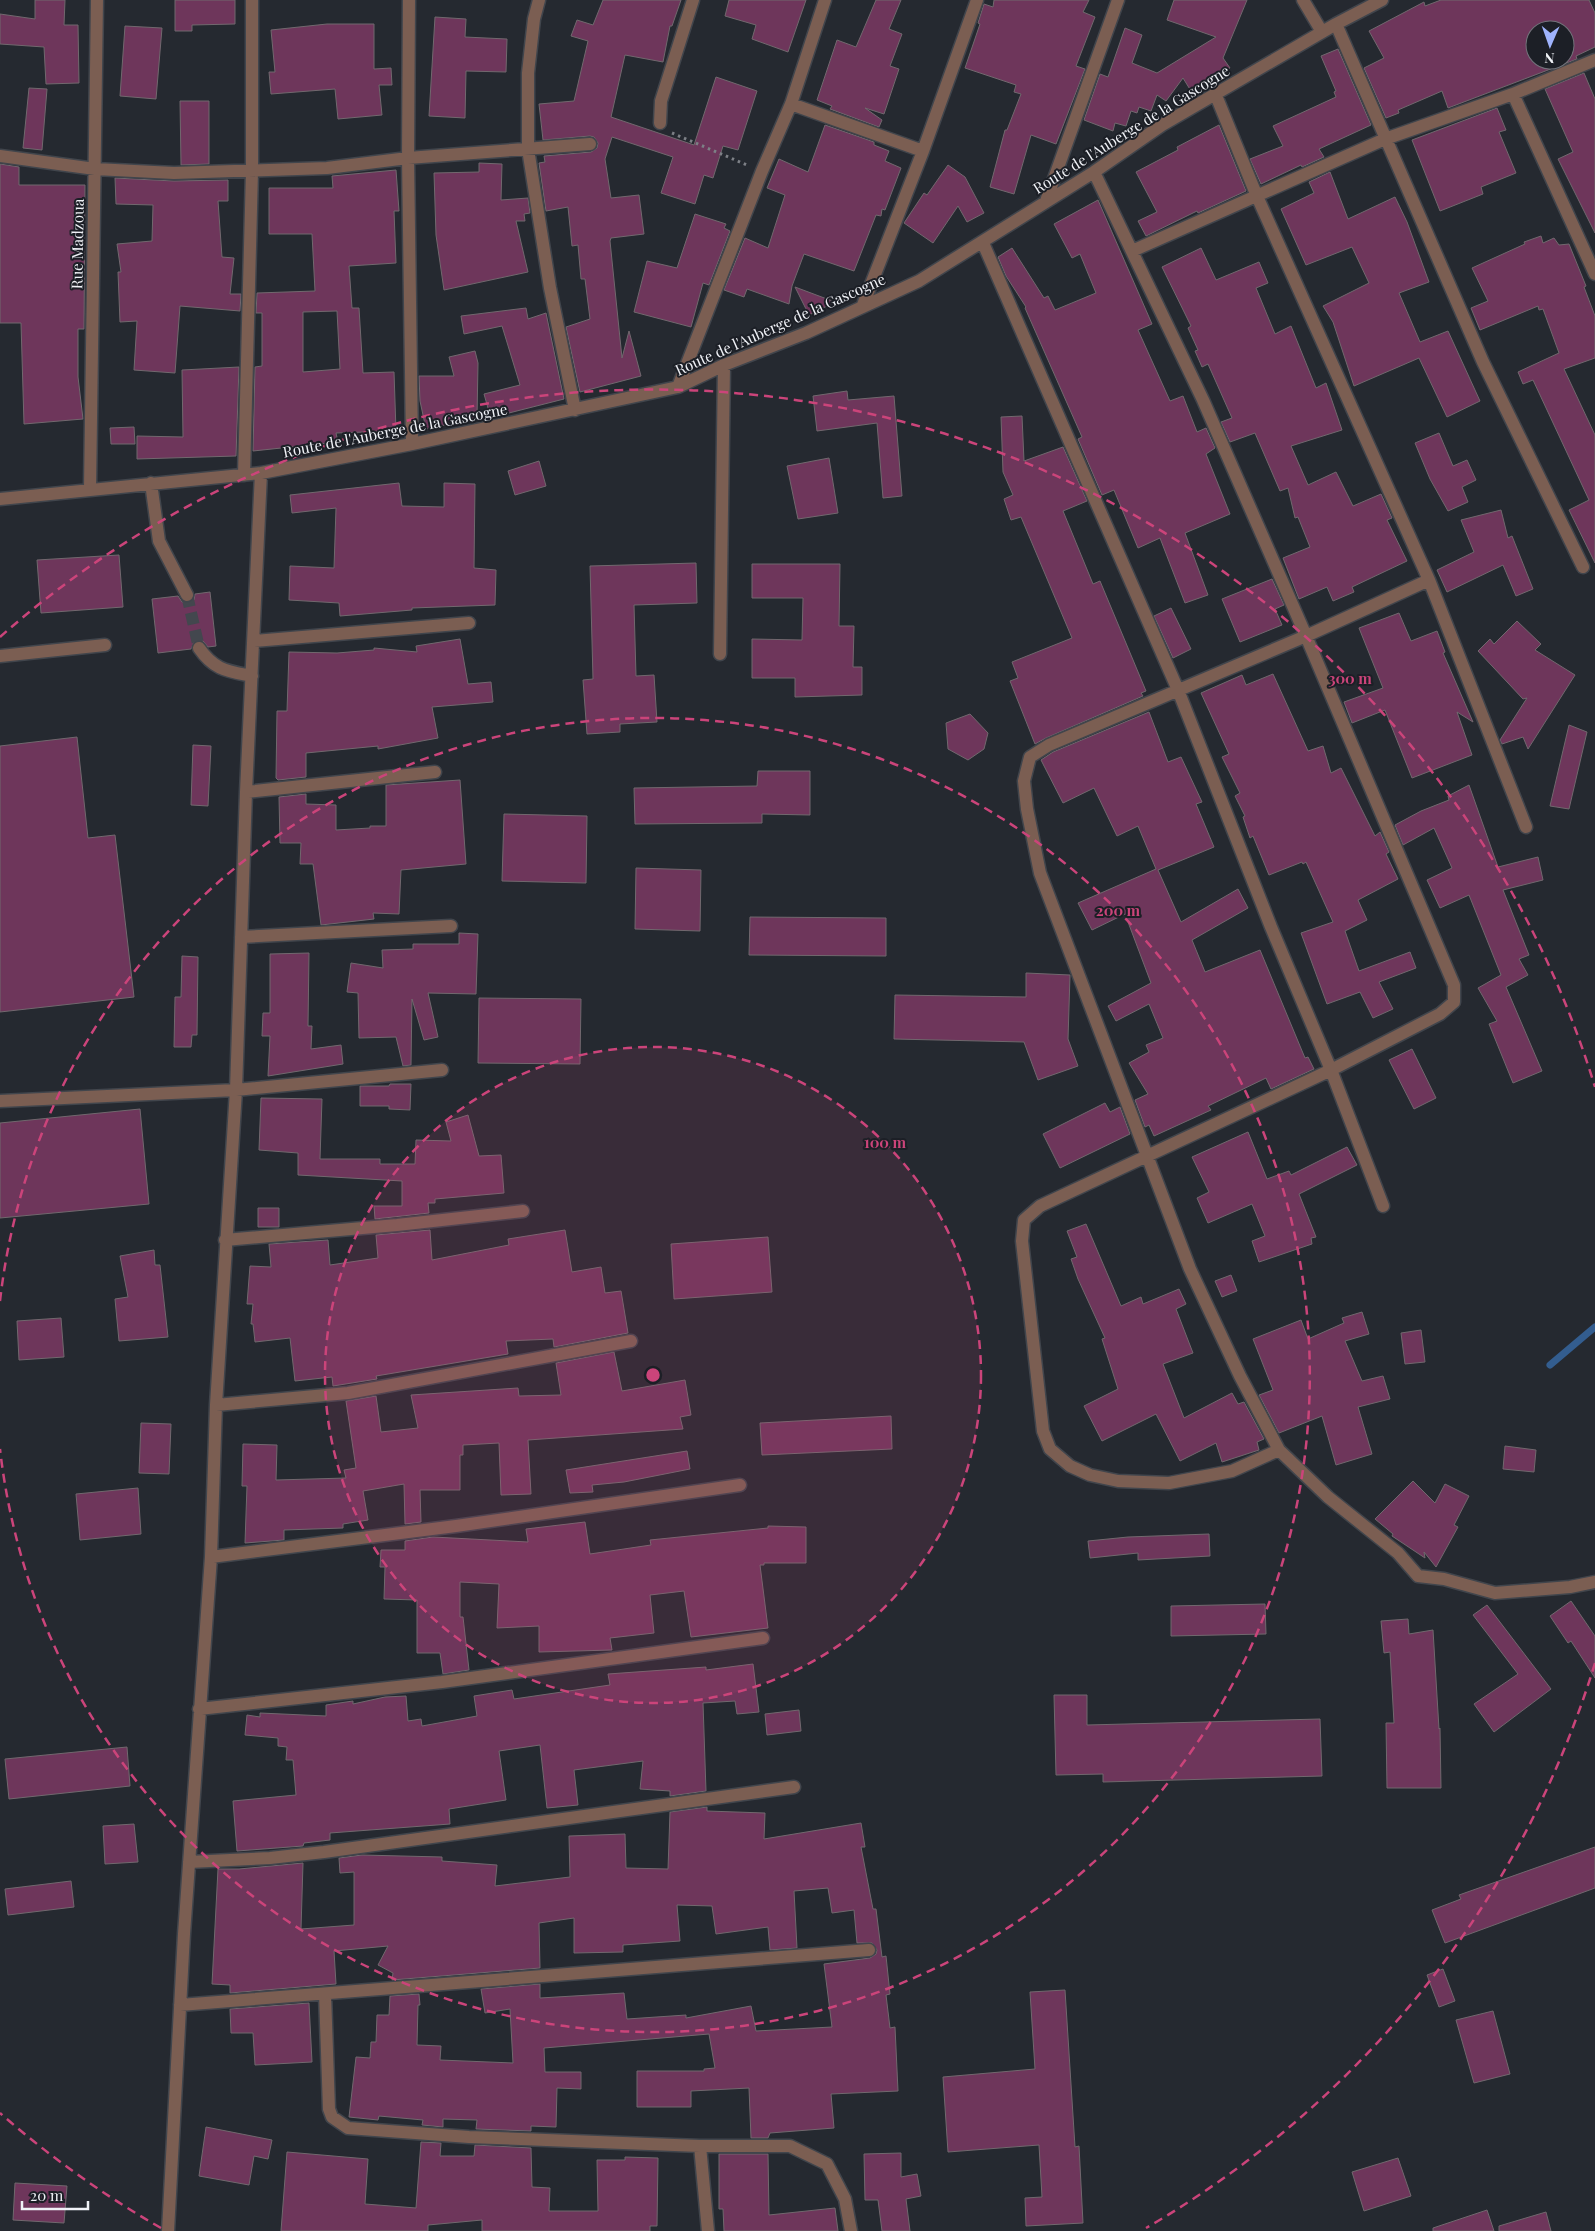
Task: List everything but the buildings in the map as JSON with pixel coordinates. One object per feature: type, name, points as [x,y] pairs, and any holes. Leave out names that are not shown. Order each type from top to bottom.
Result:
[{"type":"street","name":"Rue Madzoua","points":[[90,488],[97,0]]},
{"type":"street","points":[[244,475],[252,171],[252,0]]},
{"type":"street","points":[[409,0],[408,158],[412,444]]},
{"type":"street","points":[[539,0],[534,19],[528,73],[528,149],[550,288],[575,410]]},
{"type":"street","points":[[660,123],[661,101],[693,0]]},
{"type":"street","points":[[678,387],[762,171],[791,104],[825,0]]},
{"type":"street","points":[[863,305],[923,151],[977,0]]},
{"type":"street","points":[[1046,201],[1118,0]]},
{"type":"street","points":[[1303,0],[1322,32]]},
{"type":"street","name":"Route de l'Auberge de la Gascogne","points":[[0,499],[90,488],[261,473],[412,444],[678,387],[724,365],[806,333],[863,305],[919,281],[1094,172],[1162,125],[1336,24],[1382,0]]},
{"type":"street","points":[[1336,24],[1483,362],[1583,567]]},
{"type":"street","points":[[1132,251],[1256,194],[1332,164],[1385,139],[1514,94],[1595,60]]},
{"type":"street","points":[[1215,93],[1256,194],[1429,580],[1526,827]]},
{"type":"street","points":[[1514,94],[1595,274]]},
{"type":"street","points":[[791,104],[923,151]]},
{"type":"street","points":[[0,156],[95,169],[174,173],[327,168],[408,158],[590,144]]},
{"type":"street","points":[[1094,172],[1202,400],[1306,636],[1454,985],[1454,1002],[1440,1014],[1330,1070],[1040,1206],[1024,1220],[1022,1240],[1043,1431],[1050,1449],[1070,1466],[1090,1475],[1118,1481],[1170,1483],[1232,1471],[1279,1450]]},
{"type":"street","points":[[982,243],[1178,690],[1383,1206]]},
{"type":"street","points":[[720,654],[724,365]]},
{"type":"street","points":[[168,2231],[189,1862],[211,1557],[216,1405],[236,1090],[246,792],[261,473]]},
{"type":"street","points":[[151,483],[159,541],[187,595]]},
{"type":"street","points":[[1429,580],[1306,636],[1049,745],[1030,757],[1024,781],[1027,809],[1040,873],[1190,1269],[1240,1376],[1279,1450],[1328,1497],[1398,1553],[1418,1576],[1444,1580],[1495,1593],[1570,1587],[1595,1582]]},
{"type":"street","points":[[254,641],[470,623]]},
{"type":"street","points":[[0,656],[105,644]]},
{"type":"street","points":[[199,648],[208,661],[223,670],[252,676]]},
{"type":"street","points":[[246,792],[435,772]]},
{"type":"street","points":[[241,938],[451,926]]},
{"type":"street","points":[[0,1101],[236,1090],[442,1070]]},
{"type":"street","points":[[225,1240],[523,1211]]},
{"type":"street","points":[[216,1405],[348,1393],[631,1341]]},
{"type":"street","points":[[211,1557],[456,1526],[740,1485]]},
{"type":"street","points":[[199,1709],[442,1682],[763,1638]]},
{"type":"street","points":[[189,1862],[270,1858],[315,1853],[794,1787]]},
{"type":"street","points":[[180,2005],[869,1950]]},
{"type":"street","points":[[324,1994],[328,2109],[332,2117],[348,2128],[469,2137],[700,2146],[790,2146],[827,2164],[844,2199],[851,2231]]},
{"type":"street","points":[[700,2146],[708,2231]]},
{"type":"path","points":[[660,123],[674,134],[762,171]]},
{"type":"waterway","points":[[1550,1365],[1595,1327]]},
{"type":"tunnel","points":[[187,595],[199,648]]}]
